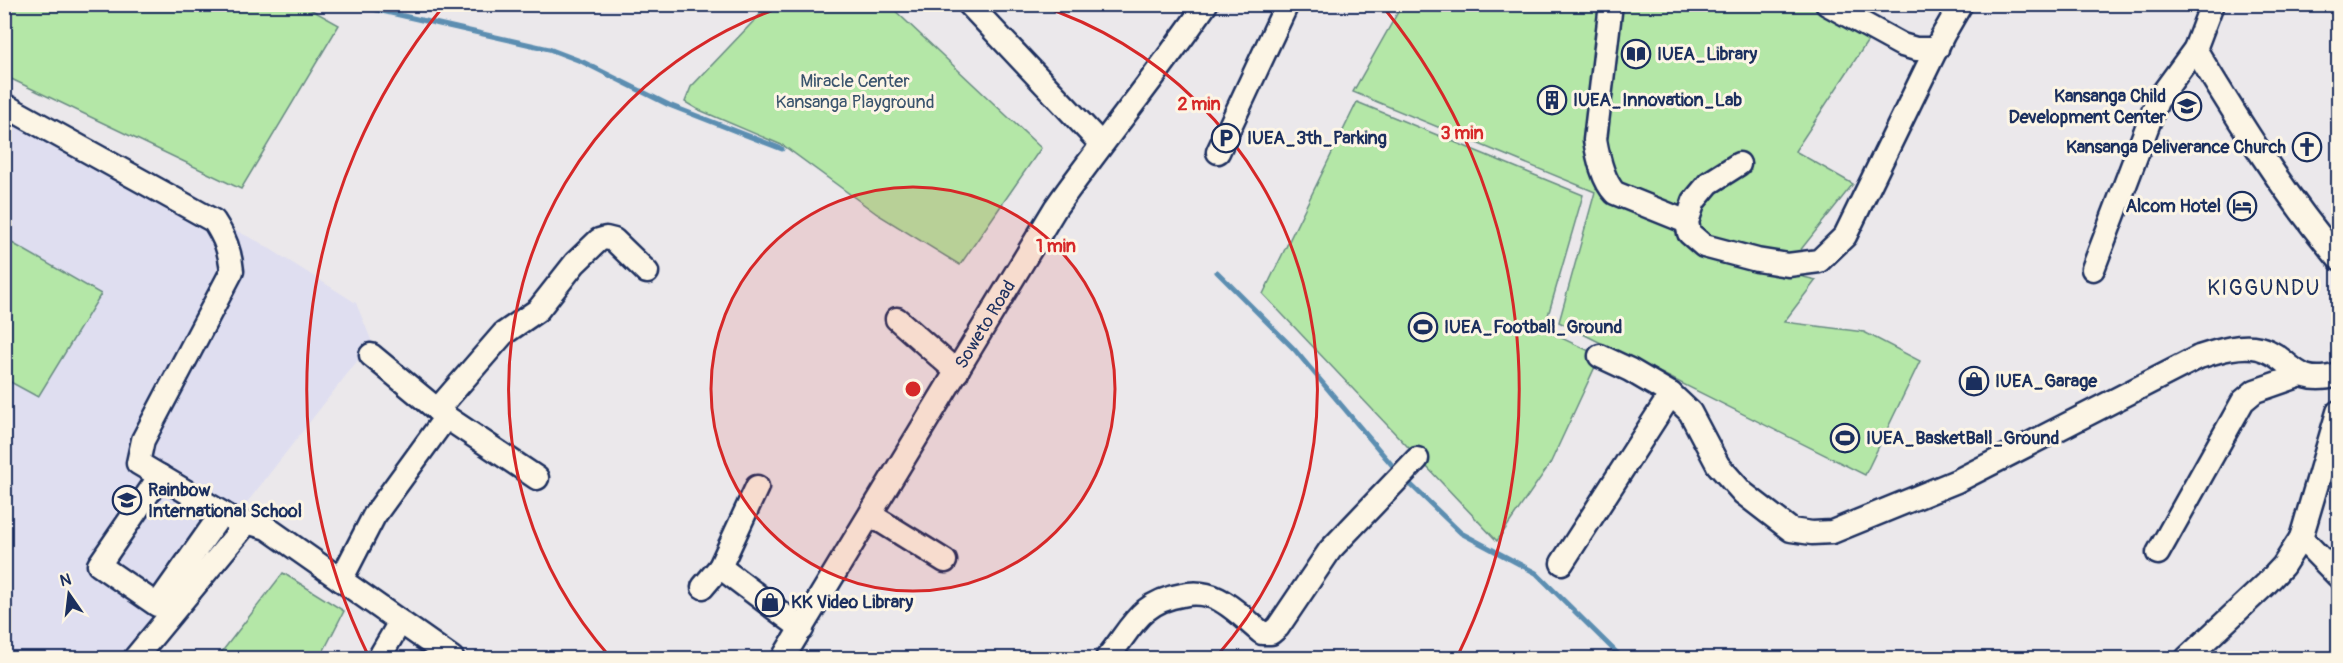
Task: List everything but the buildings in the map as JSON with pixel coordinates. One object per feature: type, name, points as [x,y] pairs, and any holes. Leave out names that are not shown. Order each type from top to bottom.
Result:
[{"type":"street","name":"Soweto Road","points":[[787,657],[1056,207],[1101,144],[1143,93],[1206,4]]},
{"type":"street","points":[[1218,152],[1287,4]]},
{"type":"street","points":[[1611,4],[1595,140],[1598,155],[1610,188],[1616,193],[1687,222]]},
{"type":"street","points":[[1827,4],[1902,45],[1916,49],[1936,49]]},
{"type":"street","points":[[1739,164],[1709,183],[1694,201],[1687,222],[1689,233],[1704,246],[1757,260],[1788,265],[1819,261],[1845,236],[1936,49],[1961,4]]},
{"type":"street","points":[[2092,269],[2157,101],[2195,49],[2212,4]]},
{"type":"street","points":[[980,8],[1101,144]]},
{"type":"street","points":[[2195,49],[2244,128],[2338,258]]},
{"type":"street","points":[[4,105],[214,221],[230,249],[231,271],[143,440],[138,454],[138,463],[244,526]]},
{"type":"street","points":[[341,580],[374,516],[442,414],[503,334],[538,310],[575,263],[599,240],[606,238],[614,240],[646,272]]},
{"type":"street","points":[[897,319],[957,372]]},
{"type":"street","points":[[1600,356],[1630,370],[1671,394],[1690,412],[1718,465],[1743,493],[1791,530],[1812,533],[1832,532],[1958,481],[2199,357],[2215,352],[2240,347],[2261,349],[2301,375],[2324,378],[2338,375]]},
{"type":"street","points":[[371,355],[442,414],[537,478]]},
{"type":"street","points":[[2158,553],[2243,401],[2255,392],[2301,375]]},
{"type":"street","points":[[1562,563],[1671,394]]},
{"type":"street","points":[[2187,658],[2266,584],[2283,566],[2301,538],[2338,412]]},
{"type":"street","points":[[1107,658],[1135,620],[1156,601],[1185,594],[1202,593],[1219,599],[1262,633],[1270,633],[1278,627],[1330,550],[1417,459]]},
{"type":"street","points":[[160,476],[99,565],[157,605],[222,513]]},
{"type":"street","points":[[703,587],[720,567],[757,487]]},
{"type":"street","points":[[871,515],[945,561]]},
{"type":"street","points":[[135,658],[244,526],[255,523],[267,528],[452,658]]},
{"type":"street","points":[[2301,538],[2338,576]]},
{"type":"street","points":[[720,567],[802,629]]},
{"type":"street","points":[[379,658],[400,621]]},
{"type":"shaded area","name":"Rainbow International School","points":[[4,116],[259,242],[356,303],[372,342],[126,658],[5,658]]},
{"type":"green space","points":[[4,5],[303,5],[339,25],[241,189],[5,76]]},
{"type":"green space","name":"Miracle Center Kansanga Playground","points":[[769,5],[889,5],[1041,148],[960,265],[877,214],[784,146],[685,102],[691,87]]},
{"type":"green space","points":[[1402,5],[1811,5],[1869,39],[1795,151],[1853,184],[1783,272],[1816,280],[1784,322],[1864,332],[1920,361],[1865,475],[1559,322],[1595,192],[1353,92]]},
{"type":"green space","name":"IUEA_Football_Ground","points":[[1357,102],[1583,195],[1547,319],[1555,335],[1600,356],[1550,464],[1497,541],[1263,294]]},
{"type":"green space","points":[[5,239],[101,294],[38,397],[5,379]]},
{"type":"green space","points":[[283,573],[344,611],[320,658],[217,658]]},
{"type":"waterway","points":[[351,4],[549,49],[583,62],[669,105],[782,149]]},
{"type":"waterway","points":[[1217,272],[1294,349],[1397,471]]},
{"type":"waterway","points":[[1406,480],[1461,533],[1536,573],[1619,655],[1626,658]]},
{"type":"place","name":"IUEA_Library","points":[[1636,54]]},
{"type":"place","name":"IUEA_Innovation_Lab","points":[[1552,100]]},
{"type":"place","name":"Kansanga Child Development Center","points":[[2187,106]]},
{"type":"place","name":"IUEA_3th_Parking","points":[[1226,138]]},
{"type":"place","name":"Kansanga Deliverance Church","points":[[2307,147]]},
{"type":"place","name":"Alcom Hotel","points":[[2242,206]]},
{"type":"place","name":"IUEA_Football_Ground","points":[[1423,327]]},
{"type":"place","name":"IUEA_Garage","points":[[1974,381]]},
{"type":"place","name":"IUEA_BasketBall_Ground","points":[[1845,438]]},
{"type":"place","name":"Rainbow International School","points":[[127,500]]},
{"type":"place","name":"KK Video Library","points":[[770,602]]},
{"type":"district","name":"KIGGUNDU","points":[[2264,288]]}]
